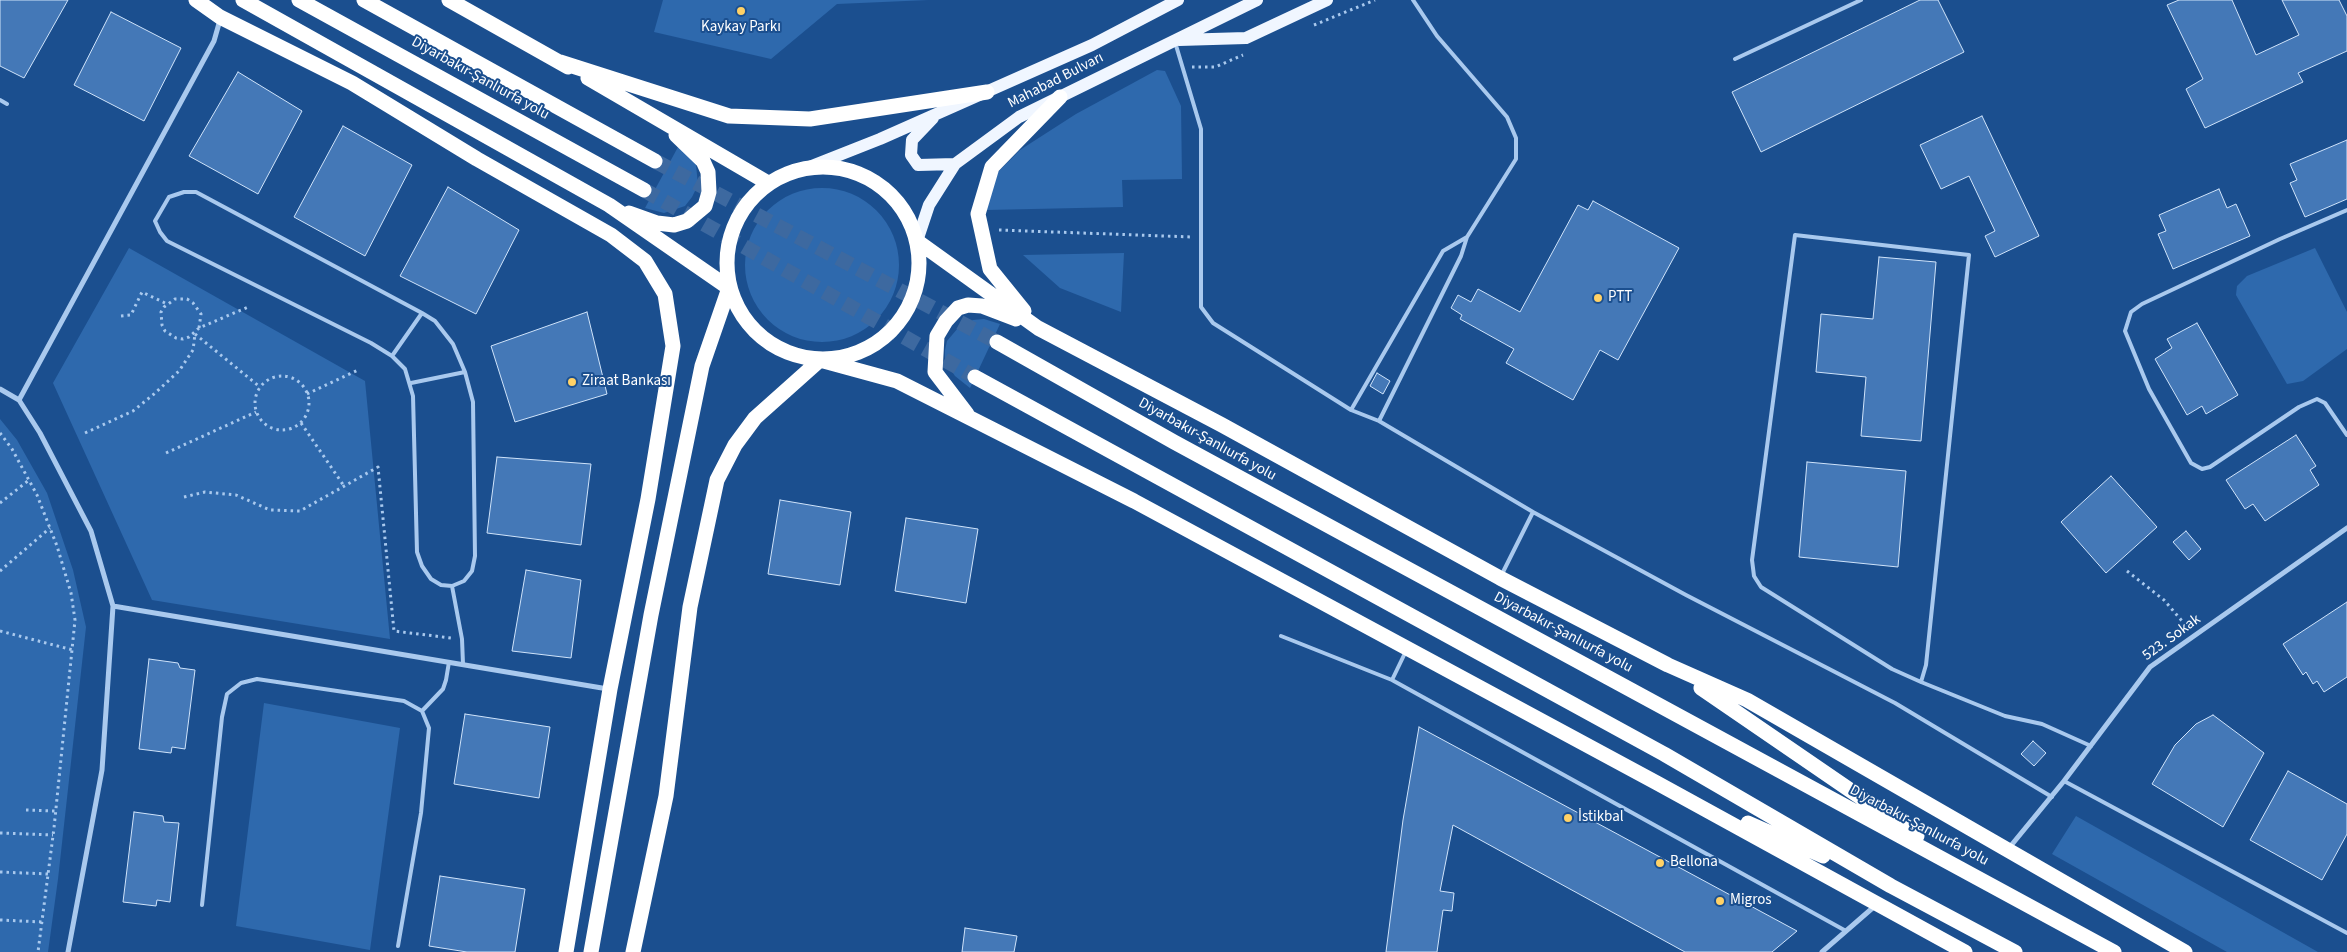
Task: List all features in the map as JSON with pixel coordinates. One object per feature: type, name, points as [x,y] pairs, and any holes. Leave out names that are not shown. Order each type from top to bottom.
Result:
[{"type":"highway","points":[[196,0],[220,17],[352,83],[478,159],[611,235],[645,261],[665,294],[673,346],[648,499],[610,690],[566,952]]},
{"type":"highway","points":[[244,0],[609,205],[729,288]]},
{"type":"highway","name":"Diyarbakır-Şanlıurfa yolu","points":[[299,0],[644,190]]},
{"type":"highway","name":"Diyarbakır-Şanlıurfa yolu","points":[[364,0],[655,161]]},
{"type":"highway","points":[[449,0],[660,119],[768,183]]},
{"type":"highway","points":[[560,62],[729,116],[810,119],[987,92]]},
{"type":"highway","points":[[1038,328],[990,269],[978,214],[992,167],[1060,96]]},
{"type":"highway","points":[[609,205],[657,223],[674,225],[687,221],[704,206],[709,192],[708,172],[703,161],[660,119]]},
{"type":"highway","points":[[633,952],[666,796],[690,607],[717,480],[734,445],[755,418],[820,360],[849,357],[876,344],[898,325],[913,300],[920,271],[917,241],[905,213],[885,189],[858,173],[828,166],[796,170],[768,183],[750,199],[737,218],[729,241],[726,264],[729,288],[742,316],[763,339],[790,354],[820,360],[897,381],[1134,501],[1657,783],[1964,952]]},
{"type":"highway","points":[[917,241],[1038,328]]},
{"type":"highway","points":[[591,952],[651,615],[702,366],[729,288]]},
{"type":"highway","points":[[970,418],[935,372],[937,336],[946,321],[958,308],[968,305],[982,306],[1038,328],[1222,425],[1500,578],[1668,665],[1747,700],[2185,952]]},
{"type":"highway","name":"Diyarbakır-Şanlıurfa yolu","points":[[996,342],[1174,442],[2114,952]]},
{"type":"highway","points":[[975,377],[1655,749],[1892,886],[2015,952]]},
{"type":"highway","points":[[1668,665],[1980,879]]},
{"type":"highway","points":[[1657,783],[1892,886]]},
{"type":"main road","name":"Mahabad Bulvarı","points":[[804,169],[880,139],[1092,45],[1163,3],[1178,0]]},
{"type":"main road","name":"Mahabad Bulvarı","points":[[917,241],[929,205],[955,164],[1019,117],[1257,0]]},
{"type":"main road","points":[[1174,41],[1246,38],[1327,0]]},
{"type":"main road","points":[[938,113],[912,140],[911,155],[918,165],[955,164]]},
{"type":"street","points":[[19,400],[214,41],[220,17]]},
{"type":"street","points":[[0,389],[19,400],[40,433],[91,531],[113,606],[102,770],[68,952]]},
{"type":"street","name":"523. Sokak","points":[[2007,850],[2064,781],[2150,667],[2347,528]]},
{"type":"street","points":[[113,606],[610,690]]},
{"type":"street","points":[[1822,952],[1877,904]]},
{"type":"lane","points":[[1379,421],[1461,256],[1467,237],[1516,159],[1516,138],[1506,117],[1437,36],[1413,0]]},
{"type":"lane","points":[[1735,60],[1860,0]]},
{"type":"lane","points":[[1174,41],[1201,129],[1201,307],[1213,323],[1351,410],[1379,421],[1533,512],[1686,595],[1895,703],[2052,796]]},
{"type":"lane","points":[[0,100],[7,104]]},
{"type":"lane","points":[[184,192],[196,192],[422,314],[435,321],[453,344],[465,372],[473,402],[475,556],[472,571],[464,581],[452,586],[441,585],[431,580],[422,566],[417,552],[416,470],[411,383],[405,369],[392,356],[316,315],[167,241],[155,221],[161,207],[169,197],[184,192]]},
{"type":"lane","points":[[2347,210],[2280,239],[2142,304],[2130,312],[2125,331],[2149,389],[2191,463],[2202,469],[2210,467],[2299,407],[2317,399],[2325,403],[2347,435]]},
{"type":"lane","points":[[1921,682],[1926,665],[1969,255],[1795,235],[1752,560],[1754,576],[1761,587],[1892,669],[1921,682],[2005,716],[2042,724],[2091,746]]},
{"type":"lane","points":[[1351,410],[1443,251],[1467,237]]},
{"type":"lane","points":[[392,356],[422,314]]},
{"type":"lane","points":[[411,383],[465,372]]},
{"type":"lane","points":[[1500,578],[1533,512]]},
{"type":"lane","points":[[452,586],[462,639],[463,664]]},
{"type":"lane","points":[[1281,636],[1392,680],[1846,931]]},
{"type":"lane","points":[[1392,680],[1407,648]]},
{"type":"lane","points":[[422,711],[443,688],[449,662]]},
{"type":"lane","points":[[202,905],[222,717],[228,694],[241,683],[257,679],[404,701],[422,711],[429,728],[421,813],[398,946]]},
{"type":"lane","points":[[2064,781],[2347,933]]},
{"type":"path","points":[[980,229],[1031,233],[1201,237]]},
{"type":"path","points":[[121,316],[131,315],[142,292],[167,304]]},
{"type":"path","points":[[199,328],[201,314],[193,303],[181,298],[167,304],[162,312],[161,318],[165,330],[176,338],[183,339],[195,333],[199,328],[248,307]]},
{"type":"path","points":[[195,333],[260,387]]},
{"type":"path","points":[[85,433],[133,411],[154,394],[184,364],[193,350],[195,333]]},
{"type":"path","points":[[307,394],[358,370]]},
{"type":"path","points":[[283,376],[299,382],[307,394],[309,407],[301,423],[285,430],[276,430],[261,420],[256,412],[255,404],[260,387],[266,381],[283,376]]},
{"type":"path","points":[[166,453],[256,412]]},
{"type":"path","points":[[301,423],[344,486]]},
{"type":"path","points":[[0,433],[12,449],[29,480],[50,528],[72,593],[75,620],[56,811],[38,952]]},
{"type":"path","points":[[184,497],[205,492],[236,495],[270,510],[300,511],[378,467],[394,632],[462,639]]},
{"type":"path","points":[[0,503],[29,480]]},
{"type":"path","points":[[0,571],[50,528]]},
{"type":"path","points":[[2127,571],[2164,600],[2194,636]]},
{"type":"path","points":[[0,631],[73,650]]},
{"type":"path","points":[[26,810],[56,811]]},
{"type":"path","points":[[0,833],[53,835]]},
{"type":"path","points":[[0,872],[48,874]]},
{"type":"path","points":[[0,920],[42,922]]},
{"type":"shaded area","points":[[663,0],[928,0],[837,4],[771,59],[654,32]]},
{"type":"shaded area","points":[[1157,70],[1165,71],[1181,106],[1182,179],[1122,180],[1123,207],[986,210],[997,173],[1020,150],[1076,114]]},
{"type":"shaded area","points":[[678,147],[687,153],[696,165],[698,185],[692,197],[685,206],[664,213],[645,208]]},
{"type":"shaded area","points":[[822,188],[851,194],[865,201],[876,211],[886,222],[893,236],[899,265],[893,294],[886,308],[876,319],[865,329],[851,336],[822,342],[793,336],[779,329],[768,319],[758,308],[751,294],[745,265],[751,236],[758,222],[768,211],[779,201],[793,194]]},
{"type":"shaded area","points":[[129,248],[365,381],[390,639],[152,600],[53,383]]},
{"type":"shaded area","points":[[2315,248],[2347,312],[2347,349],[2303,381],[2287,384],[2236,295],[2237,286],[2247,276]]},
{"type":"shaded area","points":[[1124,253],[1121,312],[1060,288],[1023,255]]},
{"type":"shaded area","points":[[984,319],[1000,324],[970,388],[955,376],[945,361],[945,350],[947,341],[958,328],[973,320]]},
{"type":"shaded area","points":[[0,419],[17,440],[47,493],[73,570],[86,627],[48,952],[0,952]]},
{"type":"shaded area","points":[[264,703],[400,728],[370,950],[236,926]]},
{"type":"shaded area","points":[[2076,816],[2318,952],[2227,952],[2052,854]]},
{"type":"building","points":[[0,0],[68,0],[24,78],[0,66]]},
{"type":"building","points":[[1920,0],[1938,0],[1964,52],[1761,152],[1732,92]]},
{"type":"building","points":[[2179,0],[2232,0],[2256,55],[2299,35],[2282,0],[2339,0],[2347,16],[2347,51],[2298,73],[2303,82],[2205,128],[2186,89],[2203,79],[2167,5]]},
{"type":"building","points":[[111,12],[181,48],[144,121],[74,85]]},
{"type":"building","points":[[238,72],[302,111],[258,194],[189,156]]},
{"type":"building","points":[[1982,116],[2039,236],[1995,257],[1985,236],[1995,231],[1969,176],[1941,189],[1920,145]]},
{"type":"building","points":[[343,126],[412,165],[365,256],[294,217]]},
{"type":"building","points":[[2347,140],[2347,199],[2305,217],[2290,183],[2297,180],[2290,164]]},
{"type":"building","points":[[448,187],[519,230],[476,314],[400,276]]},
{"type":"building","points":[[2219,189],[2227,208],[2236,204],[2250,236],[2173,269],[2158,234],[2166,231],[2159,215]]},
{"type":"building","name":"PTT","points":[[1593,201],[1679,248],[1618,360],[1600,350],[1573,400],[1506,363],[1514,349],[1460,319],[1462,315],[1451,308],[1458,295],[1471,302],[1478,289],[1520,312],[1578,205],[1588,210]]},
{"type":"building","points":[[1879,257],[1936,262],[1921,441],[1861,436],[1866,377],[1816,372],[1821,314],[1873,319]]},
{"type":"building","points":[[587,312],[607,394],[515,422],[491,346]]},
{"type":"building","points":[[2197,323],[2238,395],[2206,414],[2202,406],[2187,415],[2155,359],[2172,348],[2167,339]]},
{"type":"building","points":[[1377,373],[1390,381],[1383,394],[1370,386]]},
{"type":"building","points":[[2296,435],[2316,466],[2310,470],[2319,485],[2265,521],[2253,504],[2245,509],[2226,480]]},
{"type":"building","points":[[497,457],[591,464],[581,545],[487,533]]},
{"type":"building","points":[[1807,462],[1906,471],[1898,567],[1799,557]]},
{"type":"building","points":[[2111,476],[2157,527],[2106,573],[2061,522]]},
{"type":"building","points":[[780,500],[851,512],[840,585],[768,574]]},
{"type":"building","points":[[906,518],[978,529],[966,603],[895,591]]},
{"type":"building","points":[[2186,531],[2201,549],[2189,560],[2173,542]]},
{"type":"building","points":[[526,570],[581,580],[571,658],[512,651]]},
{"type":"building","points":[[2347,602],[2347,677],[2324,692],[2317,681],[2313,684],[2306,672],[2303,675],[2283,644]]},
{"type":"building","points":[[149,659],[178,663],[180,668],[195,670],[185,749],[172,747],[171,753],[139,749]]},
{"type":"building","points":[[465,714],[550,727],[539,798],[454,784]]},
{"type":"building","points":[[2213,715],[2264,753],[2223,827],[2152,784],[2175,745],[2196,724]]},
{"type":"building","points":[[1419,727],[1797,931],[1772,952],[1685,952],[1453,825],[1440,891],[1454,893],[1452,911],[1443,910],[1437,952],[1386,952],[1403,820]]},
{"type":"building","points":[[2033,741],[2046,753],[2034,766],[2021,754]]},
{"type":"building","points":[[2288,771],[2347,804],[2347,834],[2322,880],[2250,840]]},
{"type":"building","points":[[134,812],[163,816],[164,822],[179,823],[170,902],[157,900],[156,906],[123,902]]},
{"type":"building","points":[[440,876],[525,889],[515,952],[467,952],[429,946]]},
{"type":"building","points":[[965,928],[1017,936],[1014,952],[962,952]]},
{"type":"tunnel","points":[[655,161],[997,342]]},
{"type":"tunnel","points":[[644,190],[975,377]]},
{"type":"place","name":"Kaykay Parkı","points":[[741,11]]},
{"type":"place","name":"PTT","points":[[1598,298]]},
{"type":"place","name":"Ziraat Bankası","points":[[572,382]]},
{"type":"place","name":"İstikbal","points":[[1568,818]]},
{"type":"place","name":"Bellona","points":[[1660,863]]},
{"type":"place","name":"Migros","points":[[1720,901]]}]
